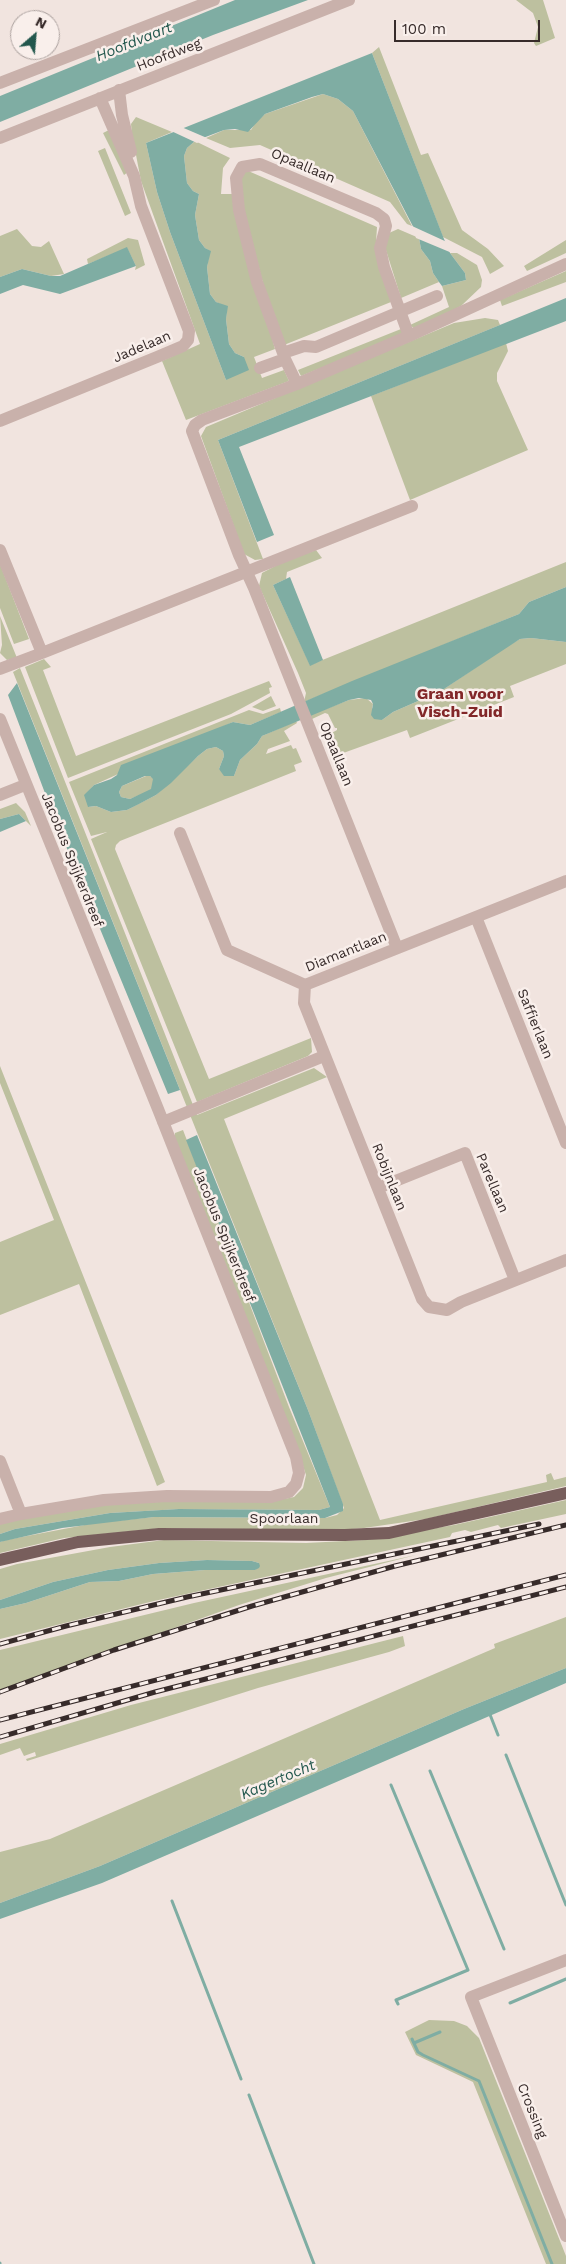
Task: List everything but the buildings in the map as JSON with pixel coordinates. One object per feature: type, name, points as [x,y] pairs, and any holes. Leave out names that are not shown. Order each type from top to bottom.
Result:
[{"type":"main road","name":"Spoorlaan","points":[[0,1560],[78,1542],[159,1534],[345,1535],[389,1533],[566,1493]]},
{"type":"street","points":[[0,83],[214,0]]},
{"type":"street","name":"Hoofdweg","points":[[0,138],[349,0]]},
{"type":"street","name":"Jadelaan","points":[[0,421],[183,346],[188,340],[189,331],[141,206],[122,114],[119,90]]},
{"type":"street","name":"Jadelaan","points":[[100,98],[134,176]]},
{"type":"street","name":"Opaallaan","points":[[297,384],[284,356],[257,282],[239,210],[236,178],[242,167],[260,164],[376,213],[384,219],[386,226],[380,248],[384,268],[409,336]]},
{"type":"street","name":"Opaallaan","points":[[397,948],[293,685],[247,571],[239,556],[192,430],[202,420],[297,384],[409,336],[566,264]]},
{"type":"street","points":[[260,368],[304,346],[316,347],[438,296]]},
{"type":"street","points":[[0,669],[412,506]]},
{"type":"street","points":[[0,550],[42,652]]},
{"type":"street","name":"Jacobus Spijkerdreef","points":[[0,719],[296,1457],[299,1473],[296,1484],[289,1492],[271,1497],[140,1497],[104,1500],[0,1519]]},
{"type":"street","points":[[0,795],[25,785]]},
{"type":"street","name":"Diamantlaan","points":[[180,833],[227,950],[305,985],[566,881]]},
{"type":"street","name":"Saffierlaan","points":[[476,916],[566,1143]]},
{"type":"street","name":"Robijnlaan","points":[[305,985],[304,1003],[422,1299],[430,1307],[447,1310],[461,1302],[515,1280]]},
{"type":"street","points":[[163,1122],[324,1056]]},
{"type":"street","name":"Parellaan","points":[[378,1188],[466,1153],[515,1280]]},
{"type":"street","points":[[515,1280],[566,1260]]},
{"type":"street","points":[[0,1461],[21,1514]]},
{"type":"street","name":"Crossing","points":[[566,1960],[471,1997],[566,2236]]},
{"type":"green space","points":[[516,0],[543,0],[555,38],[536,46],[534,43],[538,27],[533,13]]},
{"type":"green space","points":[[379,47],[421,155],[428,153],[462,230],[488,249],[504,266],[490,274],[482,257],[443,237],[372,53]]},
{"type":"green space","points":[[323,94],[338,99],[353,111],[412,226],[407,224],[390,202],[260,145],[230,148],[206,138],[224,130],[251,130],[256,122],[265,114]]},
{"type":"green space","points":[[136,117],[172,132],[146,143],[157,192],[170,232],[226,380],[244,357],[235,353],[229,344],[226,319],[227,307],[216,302],[210,294],[207,267],[210,251],[199,240],[195,215],[199,194],[193,191],[187,183],[184,156],[187,148],[195,141],[230,158],[223,168],[221,194],[233,194],[275,349],[254,357],[262,378],[284,370],[289,381],[186,420],[162,361],[200,344],[141,181],[131,124]]},
{"type":"green space","points":[[109,130],[128,172],[124,175],[103,133]]},
{"type":"green space","points":[[105,148],[131,213],[125,216],[98,151]]},
{"type":"green space","points":[[246,170],[377,227],[376,242],[391,302],[284,345],[266,295],[240,194],[242,175]]},
{"type":"green space","points":[[17,229],[32,246],[41,247],[49,241],[64,274],[51,276],[22,269],[0,277],[0,236]]},
{"type":"green space","points":[[398,229],[419,238],[421,249],[430,261],[433,273],[439,282],[401,298],[385,247],[389,233]]},
{"type":"green space","points":[[128,238],[138,240],[145,265],[135,270],[136,266],[127,248],[88,264],[87,259]]},
{"type":"green space","points":[[566,240],[566,253],[527,271],[524,266]]},
{"type":"green space","points":[[450,253],[457,253],[477,265],[482,280],[481,287],[461,306],[416,330],[410,325],[449,307],[442,286],[466,280],[465,273]]},
{"type":"green space","points":[[566,271],[566,282],[502,306],[500,300]]},
{"type":"green space","points":[[485,318],[498,320],[500,325],[218,440],[263,559],[255,560],[244,554],[201,436],[206,427],[454,323]]},
{"type":"green space","points":[[401,329],[403,335],[301,376],[298,370]]},
{"type":"green space","points":[[506,343],[508,351],[497,373],[497,381],[528,450],[410,500],[371,396]]},
{"type":"green space","points":[[316,550],[322,558],[287,572],[286,579],[273,585],[310,665],[566,562],[566,587],[529,602],[519,614],[304,702],[306,693],[259,586],[262,573],[281,563]]},
{"type":"green space","points":[[0,564],[29,639],[14,644],[0,608]]},
{"type":"green space","points":[[0,616],[17,658],[7,660],[0,653],[2,645]]},
{"type":"green space","points":[[531,638],[566,642],[566,664],[510,686],[514,697],[410,738],[407,730],[335,756],[328,735],[337,730],[337,728],[335,728],[328,714],[325,713],[312,719],[310,715],[349,700],[366,698],[373,704],[372,708],[382,720],[393,712],[441,691],[509,645],[520,639]]},
{"type":"green space","points":[[44,659],[51,667],[43,670],[76,756],[269,681],[272,687],[269,688],[270,693],[231,714],[68,778],[25,667]]},
{"type":"green space","points":[[20,668],[197,1115],[314,1068],[327,1077],[224,1119],[380,1520],[547,1482],[546,1475],[551,1473],[554,1480],[566,1477],[566,1486],[426,1519],[364,1528],[340,1530],[163,1528],[64,1538],[0,1553],[0,1542],[6,1540],[95,1523],[154,1517],[325,1518],[337,1515],[344,1508],[308,1410],[13,672]]},
{"type":"green space","points":[[271,696],[276,706],[263,711],[252,707]]},
{"type":"green space","points":[[280,708],[281,712],[250,725],[233,722],[94,785],[87,793],[89,807],[96,806],[111,812],[127,810],[156,795],[198,756],[207,749],[216,747],[223,751],[224,756],[219,769],[234,776],[240,760],[257,744],[262,736],[296,721],[297,723],[284,731],[290,741],[268,749],[266,754],[291,745],[293,749],[296,748],[302,762],[294,765],[296,771],[120,841],[116,845],[115,849],[209,1079],[311,1038],[312,1052],[308,1056],[197,1102],[91,839],[107,832],[91,836],[69,782],[249,710],[263,714]]},
{"type":"green space","points":[[146,776],[154,779],[152,790],[130,799],[121,797],[119,792],[122,786]]},
{"type":"green space","points":[[16,803],[25,812],[31,826],[19,814],[0,819],[0,809]]},
{"type":"green space","points":[[0,1066],[165,1482],[157,1486],[79,1284],[0,1315],[0,1242],[54,1220],[0,1083]]},
{"type":"green space","points":[[183,1130],[289,1407],[330,1507],[319,1510],[180,1509],[110,1513],[15,1529],[0,1534],[0,1523],[117,1502],[284,1499],[294,1497],[303,1488],[306,1475],[300,1457],[174,1139],[175,1133]]},
{"type":"green space","points":[[566,1500],[566,1514],[501,1528],[498,1525],[471,1532],[465,1530],[452,1533],[450,1537],[154,1601],[0,1639],[0,1609],[26,1603],[90,1582],[119,1581],[153,1574],[205,1570],[255,1570],[259,1563],[252,1561],[207,1560],[159,1563],[108,1570],[53,1582],[0,1600],[0,1569],[17,1564],[110,1547],[164,1540],[306,1543],[365,1540],[454,1525]]},
{"type":"green space","points":[[416,1555],[326,1578],[239,1605],[0,1690],[0,1650],[194,1603]]},
{"type":"green space","points":[[566,1617],[566,1668],[464,1709],[100,1866],[0,1903],[0,1852],[50,1839],[495,1648],[494,1644]]},
{"type":"green space","points":[[403,1636],[405,1646],[389,1652],[258,1688],[27,1761],[26,1759],[36,1756],[35,1752],[24,1756],[20,1748],[0,1755],[0,1744],[131,1705]]},
{"type":"green space","points":[[429,2020],[454,2021],[467,2026],[479,2038],[566,2256],[566,2264],[546,2264],[473,2082],[416,2055],[405,2032]]},
{"type":"water","name":"Hoofdvaart","points":[[235,0],[308,0],[213,35],[0,122],[0,96]]},
{"type":"water","points":[[372,53],[444,239],[450,253],[465,273],[466,280],[442,286],[439,282],[433,273],[430,261],[421,249],[419,238],[353,111],[338,99],[323,94],[312,97],[265,114],[248,132],[235,129],[224,130],[195,141],[187,148],[184,156],[187,183],[193,191],[199,194],[195,215],[199,240],[205,248],[211,251],[207,267],[210,294],[216,302],[228,306],[226,319],[229,344],[235,353],[244,357],[249,370],[226,380],[170,232],[157,192],[146,143]]},
{"type":"water","points":[[127,247],[136,266],[60,294],[23,285],[0,294],[0,277],[22,269],[51,276],[60,276]]},
{"type":"water","points":[[566,298],[566,321],[239,447],[274,535],[257,542],[218,440]]},
{"type":"water","points":[[290,577],[323,660],[310,666],[273,585]]},
{"type":"water","points":[[566,587],[566,642],[531,638],[520,639],[441,691],[393,712],[382,720],[374,719],[371,715],[373,704],[371,700],[359,698],[349,700],[262,736],[257,744],[240,760],[234,776],[224,776],[219,769],[224,756],[223,751],[216,747],[207,749],[198,756],[156,795],[127,810],[111,812],[96,806],[88,807],[84,795],[94,785],[117,775],[121,765],[233,722],[250,725],[352,681],[519,614],[529,602]],"holes":[[[145,776],[150,776],[153,779],[151,789],[130,799],[121,797],[119,792],[122,786]]]},
{"type":"water","points":[[17,683],[180,1090],[168,1094],[54,817],[8,695]]},
{"type":"water","points":[[19,814],[26,821],[0,832],[0,819]]},
{"type":"water","points":[[197,1135],[308,1410],[343,1504],[343,1511],[325,1518],[154,1517],[62,1528],[0,1542],[0,1534],[15,1529],[110,1513],[179,1509],[319,1510],[330,1507],[186,1140]]},
{"type":"water","points":[[207,1560],[252,1561],[259,1563],[260,1566],[255,1570],[205,1570],[153,1574],[119,1581],[90,1582],[26,1603],[0,1609],[0,1600],[53,1582],[108,1570],[159,1563]]},
{"type":"water","points":[[566,1668],[566,1683],[102,1883],[0,1919],[0,1903],[100,1866],[464,1709]]},
{"type":"pier","points":[[179,126],[207,138],[197,143],[169,130]]},
{"type":"pier","points":[[412,226],[447,242],[452,253],[416,238]]},
{"type":"waterway","points":[[489,1712],[498,1735]]},
{"type":"waterway","points":[[506,1755],[566,1905]]},
{"type":"waterway","points":[[430,1771],[504,1949]]},
{"type":"waterway","points":[[391,1785],[468,1970],[396,2000],[398,2004]]},
{"type":"waterway","points":[[172,1901],[241,2079]]},
{"type":"waterway","points":[[510,2003],[566,1979]]},
{"type":"waterway","points":[[414,2043],[440,2032]]},
{"type":"waterway","points":[[412,2039],[418,2052],[479,2081],[552,2264]]},
{"type":"waterway","points":[[249,2095],[314,2264]]},
{"type":"railway","points":[[0,1644],[187,1597],[539,1524]]},
{"type":"railway","points":[[0,1692],[114,1650],[252,1606],[395,1566],[566,1525]]},
{"type":"railway","points":[[0,1720],[566,1575]]},
{"type":"railway","points":[[0,1737],[155,1692],[566,1587]]},
{"type":"district","name":"Graan voor Visch-Zuid","points":[[460,703]]},
{"type":"water label","name":"Kagertocht","points":[[278,1780]]}]
